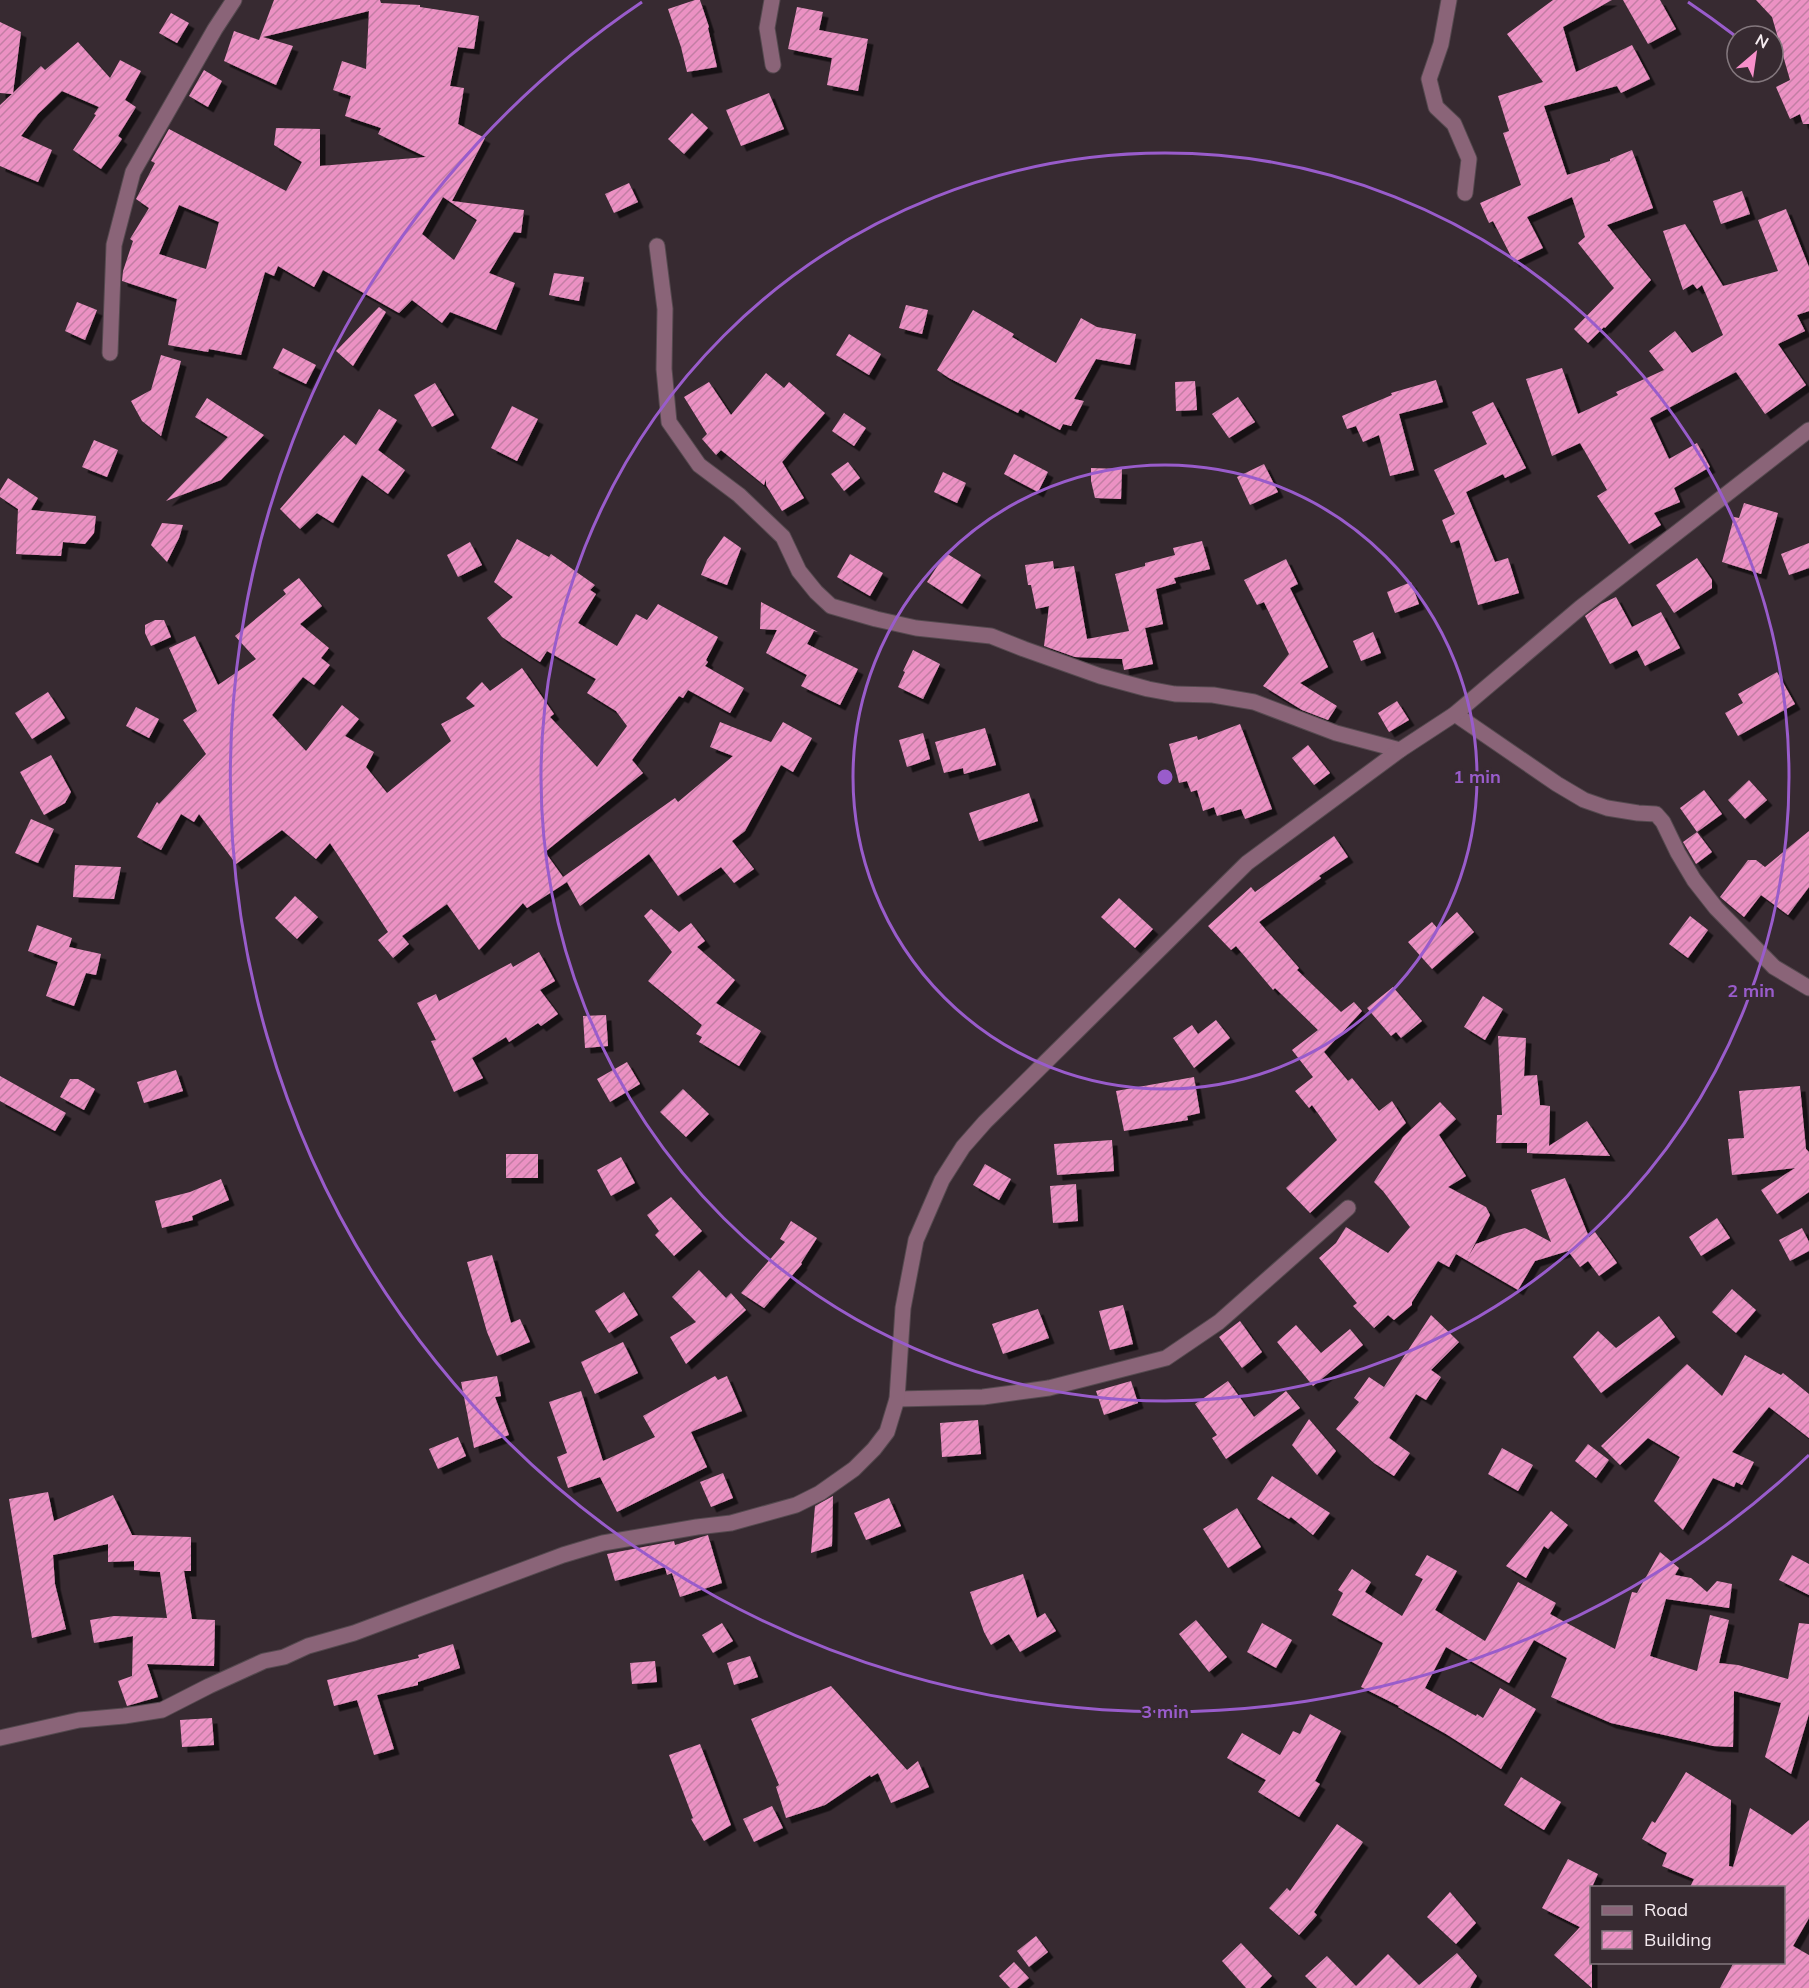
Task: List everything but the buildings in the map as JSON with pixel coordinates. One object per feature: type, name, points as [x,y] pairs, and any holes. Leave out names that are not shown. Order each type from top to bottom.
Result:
[{"type":"street","points":[[110,353],[114,245],[134,172],[215,28],[234,0]]},
{"type":"street","points":[[772,0],[767,28],[773,65]]},
{"type":"street","points":[[1449,0],[1441,44],[1429,79],[1436,107],[1454,124],[1469,159],[1465,193]]},
{"type":"street","points":[[657,246],[665,309],[664,369],[669,422],[699,465],[740,495],[783,537],[800,571],[816,592],[831,606],[916,628],[991,636],[1101,676],[1148,689],[1175,694],[1213,694],[1254,702],[1336,733],[1400,750]]},
{"type":"street","points":[[0,1738],[79,1720],[162,1710],[264,1661],[284,1657],[308,1646],[354,1633],[563,1555],[603,1543],[731,1523],[796,1505],[820,1493],[855,1469],[887,1432],[897,1399],[903,1308],[916,1240],[942,1179],[963,1147],[985,1122],[1247,863],[1400,750],[1455,714],[1580,608],[1809,430]]},
{"type":"street","points":[[1455,714],[1584,800],[1607,808],[1656,814],[1663,822],[1678,854],[1694,880],[1716,908],[1774,968],[1809,988]]},
{"type":"street","points":[[897,1399],[983,1396],[1049,1389],[1166,1358],[1219,1322],[1348,1208]]}]
